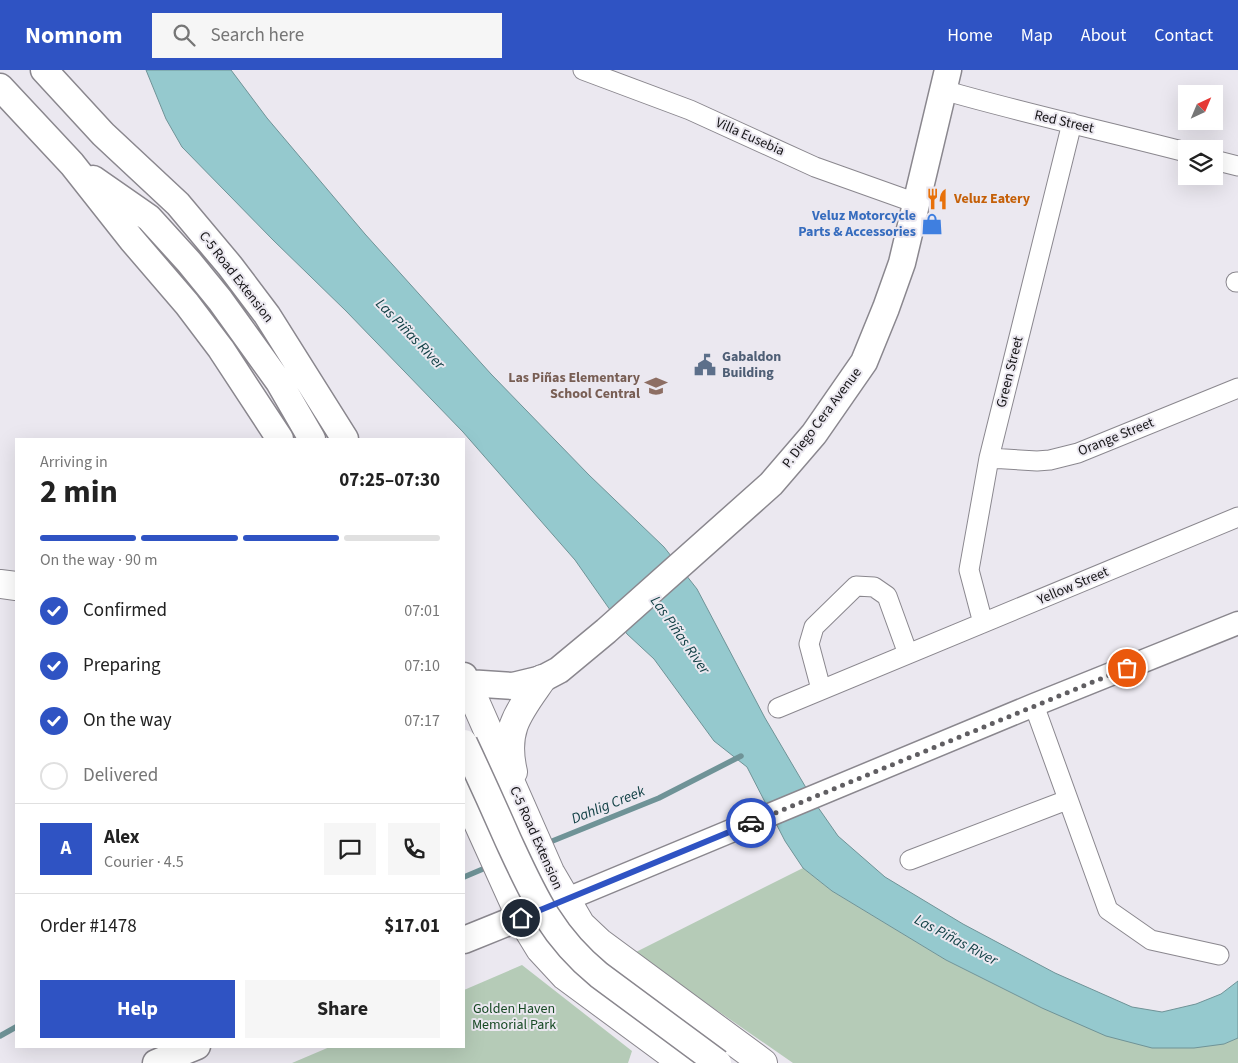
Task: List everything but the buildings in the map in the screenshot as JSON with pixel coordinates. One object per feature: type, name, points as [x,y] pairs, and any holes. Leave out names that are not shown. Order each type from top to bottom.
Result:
[{"type":"main road","name":"C-5 Road Extension","points":[[44,70],[103,134],[178,204],[230,266],[267,315],[345,438]]},
{"type":"main road","name":"P. Diego Cera Avenue","points":[[465,681],[513,686],[542,679],[559,670],[606,631],[771,484],[814,434],[864,362],[902,263],[945,80]]},
{"type":"main road","name":"C-5 Road Extension","points":[[0,86],[72,164],[132,240],[187,304],[221,348],[279,438]]},
{"type":"main road","name":"C-5 Road Extension","points":[[103,134],[149,218]]},
{"type":"main road","name":"C-5 Road Extension","points":[[72,164],[149,218],[189,262],[220,300],[278,382],[311,438]]},
{"type":"main road","points":[[0,584],[15,586]]},
{"type":"main road","points":[[520,802],[510,760],[509,742],[512,728],[519,712],[542,679]]},
{"type":"main road","name":"C-5 Road Extension","points":[[465,681],[550,872],[581,924],[600,942],[764,1063]]},
{"type":"main road","name":"C-5 Road Extension","points":[[465,745],[528,882],[542,910],[561,938],[583,962],[599,975],[718,1063]]},
{"type":"main road","points":[[465,794],[521,918],[540,949],[565,976],[683,1063]]},
{"type":"main road","points":[[465,940],[565,900]]},
{"type":"main road","points":[[156,1063],[192,1048]]},
{"type":"street","name":"Villa Eusebia","points":[[583,70],[690,110],[815,166],[916,203]]},
{"type":"street","name":"Red Street","points":[[945,80],[1022,112],[1178,150]]},
{"type":"street","name":"Green Street","points":[[984,623],[970,570],[989,458],[1072,123]]},
{"type":"street","points":[[1223,162],[1238,166]]},
{"type":"street","name":"Orange Street","points":[[989,458],[1037,462],[1078,453],[1238,388]]},
{"type":"street","name":"Yellow Street","points":[[778,708],[1238,517]]},
{"type":"street","points":[[821,689],[809,644],[814,626],[856,586],[874,587],[887,596],[908,654]]},
{"type":"street","points":[[565,900],[1034,705],[1238,623]]},
{"type":"street","points":[[1034,705],[1108,910],[1152,940],[1219,955]]},
{"type":"street","points":[[910,860],[1068,800]]},
{"type":"green space","points":[[803,868],[832,891],[946,960],[1042,1008],[1224,1044],[1238,1038],[1238,1063],[793,1063],[634,953]]},
{"type":"green space","name":"Golden Haven Memorial Park","points":[[522,965],[632,1051],[628,1063],[292,1063],[327,1048],[465,1048],[465,990]]},
{"type":"water","name":"Las Piñas River","points":[[146,70],[231,70],[267,118],[365,234],[491,374],[589,475],[664,547],[697,589],[765,718],[815,803],[838,836],[885,877],[963,924],[1055,973],[1132,1007],[1162,1012],[1196,1004],[1221,994],[1238,981],[1238,1038],[1224,1044],[1194,1048],[1152,1048],[1106,1036],[1042,1008],[946,960],[832,891],[803,868],[785,841],[747,767],[714,741],[654,659],[627,634],[575,560],[463,432],[346,311],[182,147],[166,119]]},
{"type":"waterway","name":"Dahlig Creek","points":[[545,844],[659,798],[741,756]]},
{"type":"waterway","name":"Dahlig Creek","points":[[465,877],[490,866]]},
{"type":"waterway","name":"Dahlig Creek","points":[[0,1036],[15,1028]]},
{"type":"way so far","points":[[751,823],[1127,668]]},
{"type":"place","name":"Veluz Eatery","points":[[937,199]]},
{"type":"place","name":"Veluz Motorcycle Parts & Accessories","points":[[932,224]]},
{"type":"place","name":"Gabaldon Building","points":[[705,365]]},
{"type":"place","name":"Las Piñas Elementary School Central","points":[[656,386]]},
{"type":"route","points":[[521,918],[751,823]]}]
